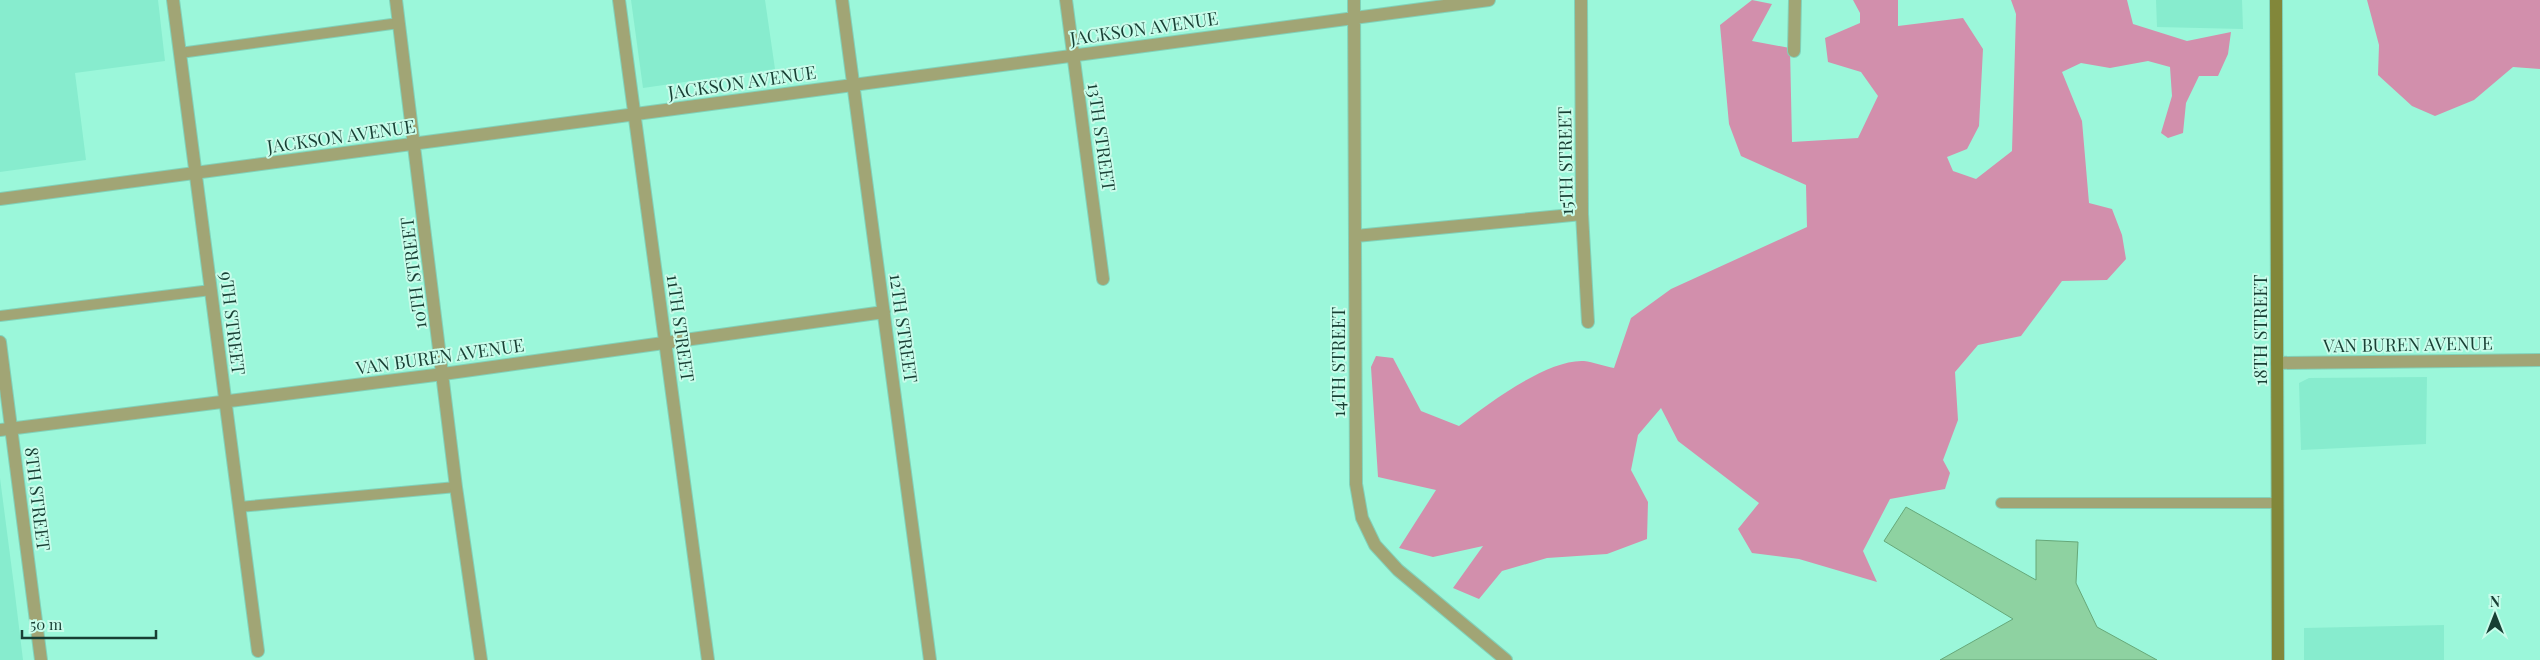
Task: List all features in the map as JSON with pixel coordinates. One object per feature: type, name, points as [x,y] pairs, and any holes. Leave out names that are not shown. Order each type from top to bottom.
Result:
[{"type":"main road","name":"18TH STREET","points":[[2276,0],[2278,660]]},
{"type":"street","name":"9TH STREET","points":[[173,0],[258,651]]},
{"type":"street","name":"10TH STREET","points":[[396,0],[456,487],[481,660]]},
{"type":"street","name":"11TH STREET","points":[[619,0],[708,660]]},
{"type":"street","name":"12TH STREET","points":[[842,0],[930,660]]},
{"type":"street","name":"13TH STREET","points":[[1066,0],[1103,279]]},
{"type":"street","name":"14TH STREET","points":[[1354,0],[1356,484],[1362,518],[1375,545],[1398,570],[1506,660]]},
{"type":"street","name":"JACKSON AVENUE","points":[[0,199],[1489,0]]},
{"type":"street","name":"15TH STREET","points":[[1581,0],[1582,214],[1588,322]]},
{"type":"street","points":[[1794,51],[1795,0]]},
{"type":"street","points":[[1356,236],[1582,214]]},
{"type":"street","name":"VAN BUREN AVENUE","points":[[6,429],[443,374],[665,341],[884,312]]},
{"type":"street","name":"8TH STREET","points":[[0,342],[6,429],[41,660]]},
{"type":"street","name":"VAN BUREN AVENUE","points":[[2277,363],[2540,360]]},
{"type":"lane","points":[[180,53],[399,23]]},
{"type":"lane","points":[[0,316],[211,290]]},
{"type":"lane","points":[[239,507],[456,487]]},
{"type":"lane","points":[[2002,503],[2278,503]]},
{"type":"shaded area","points":[[0,0],[158,0],[165,61],[75,73],[86,160],[0,172]]},
{"type":"shaded area","points":[[631,0],[765,0],[775,69],[643,88]]},
{"type":"shaded area","points":[[1752,0],[1772,4],[1752,41],[1790,48],[1792,142],[1858,138],[1878,96],[1861,72],[1828,62],[1825,38],[1860,23],[1860,13],[1853,0],[1898,0],[1898,26],[1963,18],[1983,49],[1979,126],[1967,149],[1947,157],[1953,171],[1976,179],[2012,151],[2016,14],[2011,0],[2127,0],[2133,24],[2187,41],[2231,32],[2228,54],[2218,76],[2199,76],[2186,103],[2183,133],[2168,138],[2161,133],[2172,96],[2170,67],[2148,61],[2110,68],[2081,63],[2062,72],[2082,121],[2089,203],[2112,209],[2122,235],[2126,259],[2107,280],[2062,281],[2021,336],[1978,345],[1955,372],[1958,420],[1943,460],[1950,473],[1945,489],[1890,499],[1863,551],[1877,582],[1799,559],[1752,553],[1738,529],[1759,503],[1678,441],[1661,408],[1638,435],[1631,470],[1648,502],[1647,539],[1607,554],[1547,558],[1502,571],[1479,599],[1453,588],[1483,546],[1433,557],[1399,548],[1436,490],[1378,477],[1371,367],[1376,356],[1393,358],[1421,411],[1459,426],[1519,384],[1553,367],[1569,362],[1584,361],[1614,368],[1631,318],[1671,289],[1807,227],[1806,185],[1741,156],[1729,124],[1720,25]]},
{"type":"shaded area","points":[[2156,0],[2242,0],[2243,29],[2157,27]]},
{"type":"shaded area","points":[[2367,0],[2540,0],[2540,69],[2513,67],[2474,100],[2435,116],[2412,106],[2378,75],[2379,45]]},
{"type":"shaded area","points":[[2427,377],[2426,444],[2301,450],[2299,383],[2309,378]]},
{"type":"shaded area","points":[[0,478],[14,586],[23,660],[0,660]]},
{"type":"shaded area","points":[[2444,625],[2444,660],[2304,660],[2304,628]]},
{"type":"building","points":[[1906,507],[2036,580],[2036,540],[2078,542],[2076,583],[2097,627],[2157,660],[1940,660],[2013,619],[1884,541]]}]
